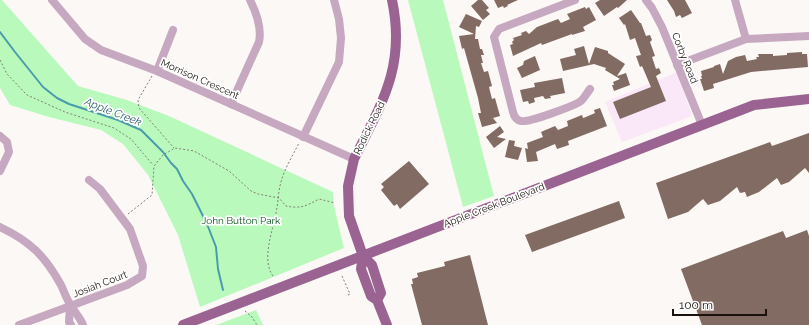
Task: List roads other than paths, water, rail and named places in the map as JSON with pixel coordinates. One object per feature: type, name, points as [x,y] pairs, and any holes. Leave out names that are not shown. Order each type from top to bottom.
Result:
[{"type":"main road","name":"Rodick Road","points":[[387,325],[378,300],[371,296],[361,269],[363,256],[349,216],[348,186],[354,159],[378,112],[390,82],[395,58],[396,39],[392,0]]},
{"type":"main road","name":"Apple Creek Boulevard","points":[[183,325],[754,105],[809,99]]},
{"type":"street","name":"Morrison Crescent","points":[[52,0],[85,39],[108,53],[130,60],[155,74],[231,104],[301,140],[354,159]]},
{"type":"street","points":[[231,104],[259,42],[261,34],[250,0]]},
{"type":"street","points":[[301,140],[339,62],[341,38],[339,18],[334,0]]},
{"type":"street","points":[[574,0],[499,29],[494,37],[512,112],[516,119],[520,121],[536,119],[575,104],[582,100],[590,89]]},
{"type":"street","name":"Corby Road","points":[[646,0],[662,27],[702,125]]},
{"type":"street","points":[[735,0],[746,39]]},
{"type":"street","points":[[155,74],[173,30]]},
{"type":"street","points":[[677,65],[746,39],[809,36]]},
{"type":"street","points":[[0,136],[7,142],[9,152],[0,171]]},
{"type":"street","name":"Josiah Court","points":[[70,306],[127,285],[142,276],[143,266],[130,229],[100,189],[89,180]]},
{"type":"street","points":[[0,227],[17,235],[40,253],[50,266],[70,306],[80,318],[83,325]]},
{"type":"street","points":[[19,325],[70,306]]},
{"type":"street","points":[[70,306],[69,322],[71,325]]},
{"type":"waterway","name":"Apple Creek","points":[[0,32],[43,87],[57,98],[69,104],[118,120],[141,130],[163,152],[177,169],[207,224],[216,247],[218,269],[223,290]]},
{"type":"park label","name":"John Button Park","points":[[241,220]]}]
